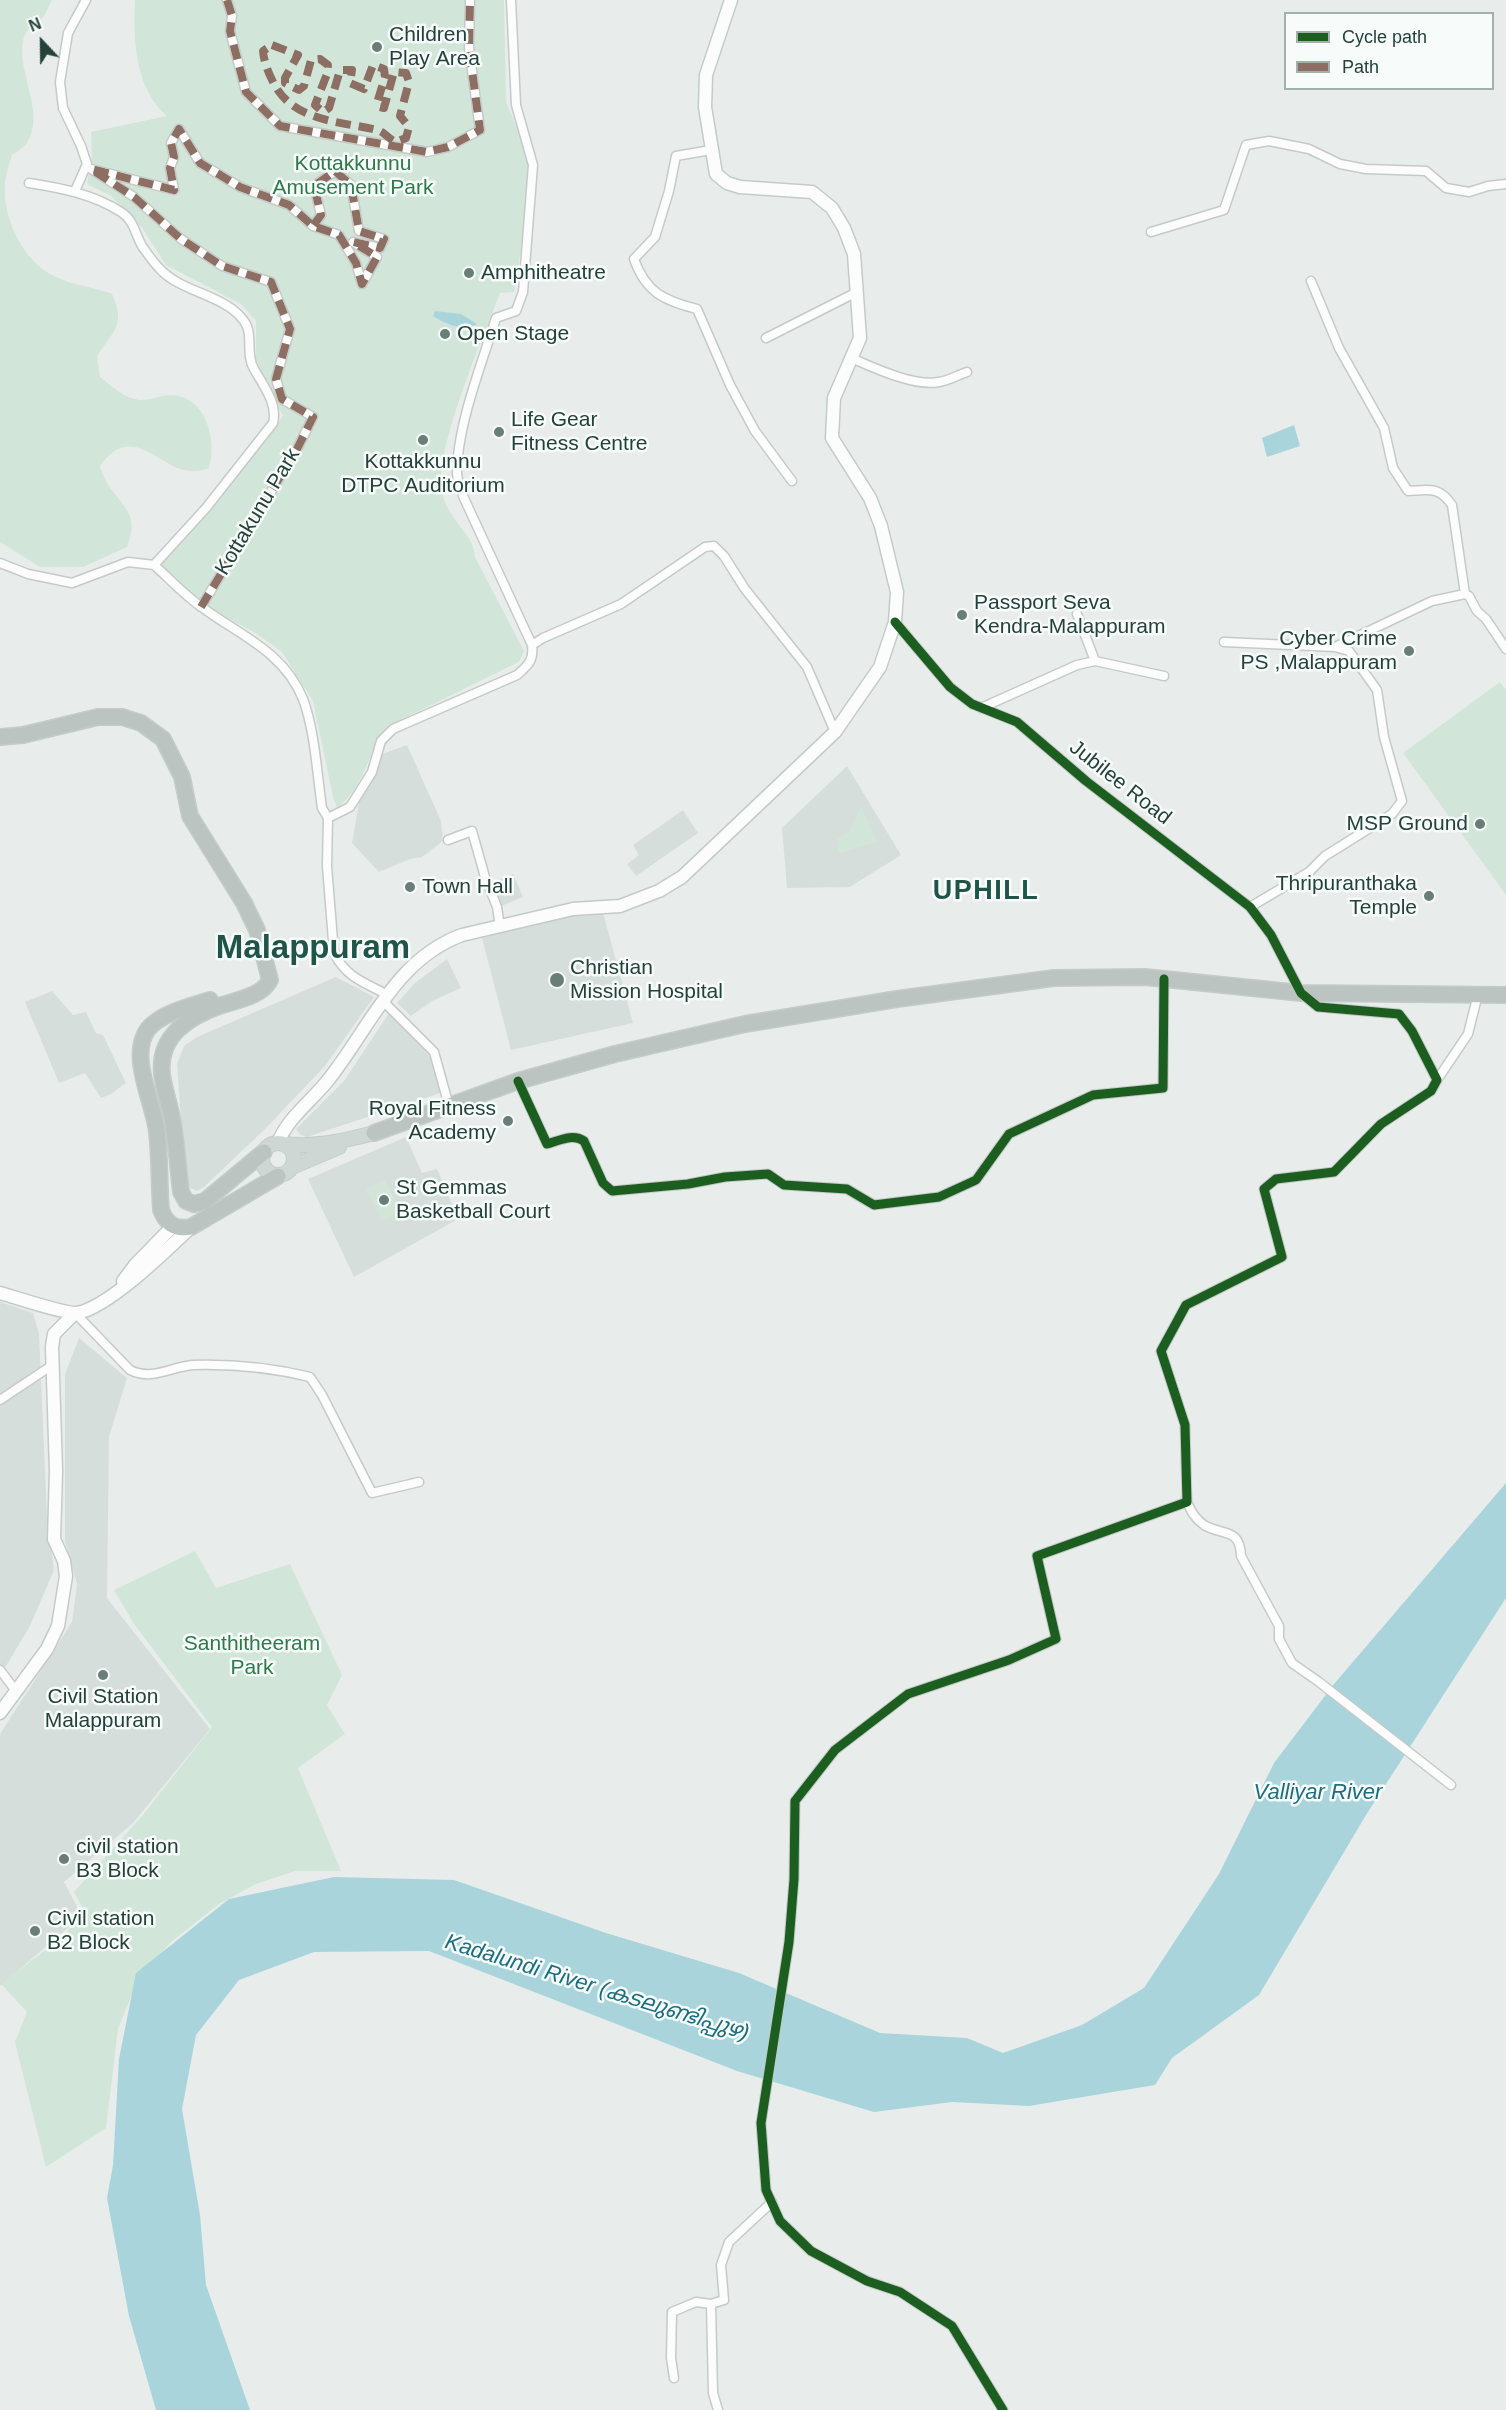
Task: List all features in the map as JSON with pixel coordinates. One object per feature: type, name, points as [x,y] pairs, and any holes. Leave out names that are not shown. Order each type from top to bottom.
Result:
[{"type":"highway","points":[[0,737],[23,735],[98,717],[122,717],[141,723],[163,739],[182,777],[190,816],[244,903],[257,930],[270,980],[267,986],[249,996],[203,1012],[180,1026],[169,1037],[162,1057],[162,1074],[174,1125],[181,1192],[186,1201],[194,1204],[205,1201],[264,1152]]},
{"type":"highway","points":[[266,964],[261,981],[246,989],[166,1016],[148,1029],[142,1045],[141,1064],[157,1130],[161,1210],[165,1219],[173,1226],[182,1229],[191,1227],[278,1176]]},
{"type":"highway","points":[[374,1133],[518,1081],[615,1054],[745,1024],[897,999],[1054,978],[1145,977],[1301,993],[1506,994]]},
{"type":"main road","points":[[280,1144],[284,1128],[327,1082],[349,1054],[384,997],[410,968],[448,940],[573,909],[620,906],[640,899],[682,877],[835,732],[880,667],[895,622],[897,592],[895,578],[881,526],[870,498],[832,438],[834,398],[860,338],[854,254],[832,208],[812,192],[740,188],[727,183],[716,174],[705,107],[706,75],[731,0]]},
{"type":"main road","points":[[280,1144],[293,1154],[292,1167],[289,1172],[278,1176],[264,1168],[262,1157],[269,1146],[280,1144],[305,1147],[328,1145],[374,1133]]},
{"type":"main road","points":[[292,1167],[374,1133]]},
{"type":"main road","points":[[115,1292],[135,1265],[173,1226]]},
{"type":"main road","points":[[0,1713],[47,1649],[58,1626],[66,1576],[64,1561],[54,1539],[56,1471],[51,1366],[54,1334],[75,1313],[97,1305],[145,1270],[191,1227]]},
{"type":"main road","points":[[0,1293],[75,1313]]},
{"type":"street","points":[[75,191],[87,164],[63,108],[60,82],[68,33],[86,0]]},
{"type":"street","points":[[227,0],[232,16],[230,31],[246,92],[280,126],[427,152],[448,147],[480,130],[469,48],[470,0]]},
{"type":"street","points":[[328,818],[350,807],[372,772],[381,741],[393,729],[517,675],[531,663],[533,656],[532,645],[463,496],[457,476],[466,416],[496,318],[516,311],[523,292],[533,165],[516,105],[511,0]]},
{"type":"street","name":"Kottakunu Park","points":[[201,607],[297,449],[313,417],[282,399],[276,379],[290,329],[271,282],[222,266],[181,239],[134,197],[91,169],[174,190],[170,168],[174,157],[171,143],[179,129],[200,163],[240,186],[289,205],[313,226]]},
{"type":"street","points":[[1151,232],[1224,210],[1246,145],[1269,141],[1309,149],[1340,164],[1366,169],[1426,171],[1446,188],[1469,192],[1488,186],[1506,184]]},
{"type":"street","points":[[711,150],[676,156],[669,191],[655,237],[634,260],[640,277],[667,302],[697,309],[730,385],[755,431],[792,481]]},
{"type":"street","points":[[335,171],[351,185],[359,231],[384,239],[380,248],[353,242],[377,257],[362,284],[356,263],[339,235],[313,226],[321,215],[314,186],[335,171]]},
{"type":"street","points":[[29,183],[75,191],[122,212],[134,225],[142,245],[153,260],[173,281],[226,306],[242,318],[248,326],[251,364],[276,414],[273,423],[214,498],[154,565]]},
{"type":"street","points":[[1311,281],[1339,348],[1384,428],[1393,468],[1403,486],[1408,491],[1437,490],[1446,495],[1452,505],[1465,594],[1469,596],[1477,611],[1486,619],[1506,649]]},
{"type":"street","points":[[765,338],[857,292]]},
{"type":"street","points":[[851,358],[892,375],[918,381],[938,383],[967,372]]},
{"type":"street","points":[[532,645],[621,604],[705,547],[714,546],[724,556],[745,589],[807,667],[835,732]]},
{"type":"street","points":[[0,563],[28,574],[72,583],[128,562],[154,565],[201,607],[273,655],[289,673],[303,700],[312,739],[322,808],[328,818],[327,866],[334,953],[351,976],[384,997],[434,1052],[449,1106]]},
{"type":"street","points":[[1335,647],[1432,601],[1465,594]]},
{"type":"street","points":[[1077,614],[1095,661]]},
{"type":"street","name":"Jubilee Road","points":[[895,622],[950,687],[972,704],[1017,722],[1086,781],[1250,907],[1271,935],[1301,993]]},
{"type":"street","points":[[1224,642],[1335,647],[1349,651],[1377,690],[1384,737],[1402,801],[1392,814],[1326,856],[1309,872],[1250,907]]},
{"type":"street","points":[[981,708],[1077,665],[1095,661],[1164,676]]},
{"type":"street","points":[[448,840],[472,831],[485,877],[497,907],[500,926]]},
{"type":"street","points":[[518,1081],[547,1144],[574,1136],[580,1137],[603,1183],[612,1191],[768,1174],[784,1185],[848,1189],[874,1205],[939,1197],[976,1180],[1009,1134],[1093,1095],[1163,1088],[1164,980]]},
{"type":"street","points":[[1301,993],[1318,1007],[1399,1014],[1412,1031],[1437,1080]]},
{"type":"street","points":[[1451,1785],[1292,1663],[1283,1650],[1279,1639],[1279,1626],[1242,1556],[1241,1544],[1234,1535],[1206,1526],[1196,1519],[1187,1502],[1185,1425],[1161,1351],[1186,1305],[1282,1257],[1264,1189],[1276,1179],[1334,1172],[1381,1124],[1431,1091],[1468,1034],[1478,994]]},
{"type":"street","points":[[75,1313],[130,1370],[139,1374],[149,1375],[190,1365],[214,1365],[270,1370],[310,1377],[322,1395],[372,1493],[418,1482]]},
{"type":"street","points":[[0,1401],[51,1366]]},
{"type":"street","points":[[1003,2410],[952,2326],[900,2292],[867,2281],[811,2251],[780,2221],[766,2190],[761,2123],[789,1942],[794,1879],[795,1801],[835,1750],[908,1694],[1009,1660],[1056,1639],[1037,1556],[1187,1502]]},
{"type":"street","points":[[0,1670],[16,1691]]},
{"type":"street","points":[[675,2378],[671,2358],[672,2312],[696,2302],[711,2304],[724,2301],[721,2265],[729,2242],[772,2202]]},
{"type":"street","points":[[711,2304],[713,2393],[718,2410]]},
{"type":"shaded area","points":[[407,745],[441,821],[443,841],[422,857],[410,859],[379,872],[352,843],[360,797],[380,755]]},
{"type":"shaded area","points":[[847,766],[901,855],[850,887],[787,888],[782,828]]},
{"type":"shaded area","points":[[683,810],[698,833],[636,876],[627,864],[639,855],[633,845]]},
{"type":"shaded area","points":[[513,874],[523,897],[501,906],[491,883]]},
{"type":"shaded area","name":"Christian Mission Hospital","points":[[601,905],[633,1023],[511,1050],[482,938]]},
{"type":"shaded area","points":[[447,959],[461,988],[432,1001],[411,1016],[397,1003],[415,983]]},
{"type":"shaded area","points":[[336,977],[374,997],[325,1066],[265,1129],[204,1187],[197,1191],[188,1187],[185,1179],[177,1064],[184,1046],[197,1037]]},
{"type":"shaded area","points":[[52,991],[73,1015],[86,1012],[96,1033],[103,1035],[126,1083],[111,1094],[101,1098],[85,1073],[59,1083],[25,1002]]},
{"type":"shaded area","points":[[389,1013],[433,1060],[443,1092],[307,1137],[301,1135],[296,1129],[344,1081]]},
{"type":"shaded area","points":[[406,1137],[422,1173],[437,1169],[458,1219],[354,1277],[308,1179]]},
{"type":"shaded area","name":"Civil Station Malappuram","points":[[0,1302],[33,1313],[39,1334],[47,1516],[54,1570],[30,1626],[0,1676]]},
{"type":"shaded area","name":"Civil Station Malappuram","points":[[79,1338],[127,1378],[109,1437],[107,1598],[210,1729],[133,1823],[64,1882],[82,1916],[0,1986],[0,1734],[72,1622],[77,1584],[65,1541],[65,1374]]},
{"type":"green space","points":[[0,0],[52,0],[44,15],[24,36],[23,41],[22,54],[34,119],[27,143],[12,155],[5,186],[7,212],[17,238],[33,260],[54,276],[112,294],[118,320],[113,333],[97,356],[100,377],[119,392],[134,399],[144,400],[172,395],[194,403],[207,422],[212,445],[209,468],[195,471],[183,470],[136,447],[124,447],[112,453],[100,466],[111,488],[129,513],[131,533],[127,547],[83,567],[40,567],[0,542]]},
{"type":"green space","name":"Kottakkunnu Amusement Park","points":[[135,0],[504,0],[506,102],[529,156],[529,199],[514,292],[500,293],[452,422],[441,473],[444,499],[471,542],[475,557],[524,651],[519,662],[388,726],[354,790],[337,808],[313,701],[282,652],[257,634],[202,604],[158,565],[239,474],[283,416],[256,365],[256,321],[241,304],[166,265],[142,228],[111,196],[87,184],[92,156],[91,132],[167,116],[156,105],[142,78],[136,47]]},
{"type":"green space","name":"MSP Ground","points":[[1500,682],[1506,690],[1506,895],[1403,753]]},
{"type":"green space","points":[[861,806],[877,842],[839,853],[837,839],[850,831]]},
{"type":"green space","name":"St Gemmas Basketball Court","points":[[385,1179],[401,1212],[382,1221],[366,1189]]},
{"type":"green space","name":"Santhitheeram Park","points":[[195,1551],[216,1588],[290,1564],[342,1675],[327,1705],[345,1734],[298,1768],[341,1871],[295,1871],[256,1884],[219,1904],[171,1942],[138,1979],[118,2029],[106,2128],[46,2167],[15,2042],[27,2012],[1,1984],[57,1941],[86,1914],[74,1892],[142,1816],[212,1727],[134,1624],[114,1590]]},
{"type":"water","points":[[435,311],[461,314],[477,324],[460,327],[449,324],[433,316]]},
{"type":"water","points":[[1294,425],[1300,446],[1267,457],[1262,438]]},
{"type":"water","name":"Valliyar River","points":[[1506,1483],[1506,1598],[1366,1815],[1259,1995],[1172,2058],[1155,2085],[1029,2106],[952,2102],[874,2112],[737,2071],[429,1951],[314,1952],[239,1980],[196,2035],[182,2109],[200,2215],[206,2285],[250,2410],[156,2410],[129,2316],[107,2198],[113,2165],[119,2059],[136,1973],[229,1899],[334,1877],[454,1880],[606,1933],[739,1973],[880,2033],[967,2038],[1003,2053],[1082,2025],[1144,1988],[1219,1874],[1274,1763],[1334,1684]]},
{"type":"marked path","points":[[227,0],[232,16],[230,31],[246,92],[280,126],[427,152],[448,147],[480,130],[469,48],[470,0]]},
{"type":"marked path","points":[[272,45],[298,55],[285,78],[285,83],[299,90],[304,86],[311,60],[320,59],[328,65],[327,74],[315,105],[323,112],[329,108],[340,70],[352,70],[350,83],[364,89],[373,65],[384,69],[385,77],[377,103],[384,108],[394,72],[406,73],[409,82],[400,116],[409,127],[406,138],[396,142],[380,131],[318,118],[292,105],[273,82],[266,67],[263,51],[272,45]]},
{"type":"marked path","points":[[201,607],[297,449],[313,417],[282,399],[276,379],[290,329],[271,282],[222,266],[181,239],[134,197],[91,169],[174,190],[170,168],[174,157],[171,143],[179,129],[200,163],[240,187],[289,205],[313,226],[339,235],[356,263],[362,284],[377,257],[353,242],[380,248],[384,239],[359,231],[351,185],[335,171],[314,186],[321,215],[313,226]]},
{"type":"cycle path","points":[[895,622],[950,687],[972,704],[1017,722],[1086,781],[1250,907],[1271,935],[1301,993],[1318,1007],[1399,1014],[1412,1031],[1437,1080],[1431,1091],[1381,1124],[1334,1172],[1276,1179],[1264,1189],[1282,1257],[1186,1305],[1161,1351],[1185,1425],[1187,1502],[1037,1556],[1056,1639],[1009,1660],[908,1694],[835,1750],[795,1801],[794,1879],[789,1942],[761,2123],[766,2190],[780,2221],[811,2251],[867,2281],[900,2292],[952,2326],[1003,2410]]},
{"type":"cycle path","points":[[518,1081],[547,1144],[570,1138],[584,1141],[603,1183],[612,1191],[768,1174],[784,1185],[847,1189],[874,1205],[939,1197],[976,1180],[1009,1134],[1093,1095],[1163,1088],[1164,979]]},
{"type":"place","name":"Children Play Area","points":[[377,47]]},
{"type":"place","name":"Amphitheatre","points":[[469,273]]},
{"type":"place","name":"Open Stage","points":[[445,334]]},
{"type":"place","name":"Life Gear Fitness Centre","points":[[499,432]]},
{"type":"place","name":"Kottakkunnu DTPC Auditorium","points":[[423,440]]},
{"type":"place","name":"Passport Seva Kendra-Malappuram","points":[[962,615]]},
{"type":"place","name":"Cyber Crime PS ,Malappuram","points":[[1409,651]]},
{"type":"place","name":"MSP Ground","points":[[1480,824]]},
{"type":"place","name":"Town Hall","points":[[410,887]]},
{"type":"place","name":"Thripuranthaka Temple","points":[[1429,896]]},
{"type":"place","name":"Christian Mission Hospital","points":[[557,980]]},
{"type":"place","name":"Royal Fitness Academy","points":[[508,1121]]},
{"type":"place","name":"St Gemmas Basketball Court","points":[[384,1200]]},
{"type":"place","name":"Civil Station Malappuram","points":[[103,1675]]},
{"type":"place","name":"civil station B3 Block","points":[[64,1859]]},
{"type":"place","name":"Civil station B2 Block","points":[[35,1931]]},
{"type":"district","name":"UPHILL","points":[[986,892]]},
{"type":"district","name":"Malappuram","points":[[313,949]]},
{"type":"water label","name":"Kadalundi River (കടലുണ്ടിപ്പുഴ)","points":[[597,1988]]}]
